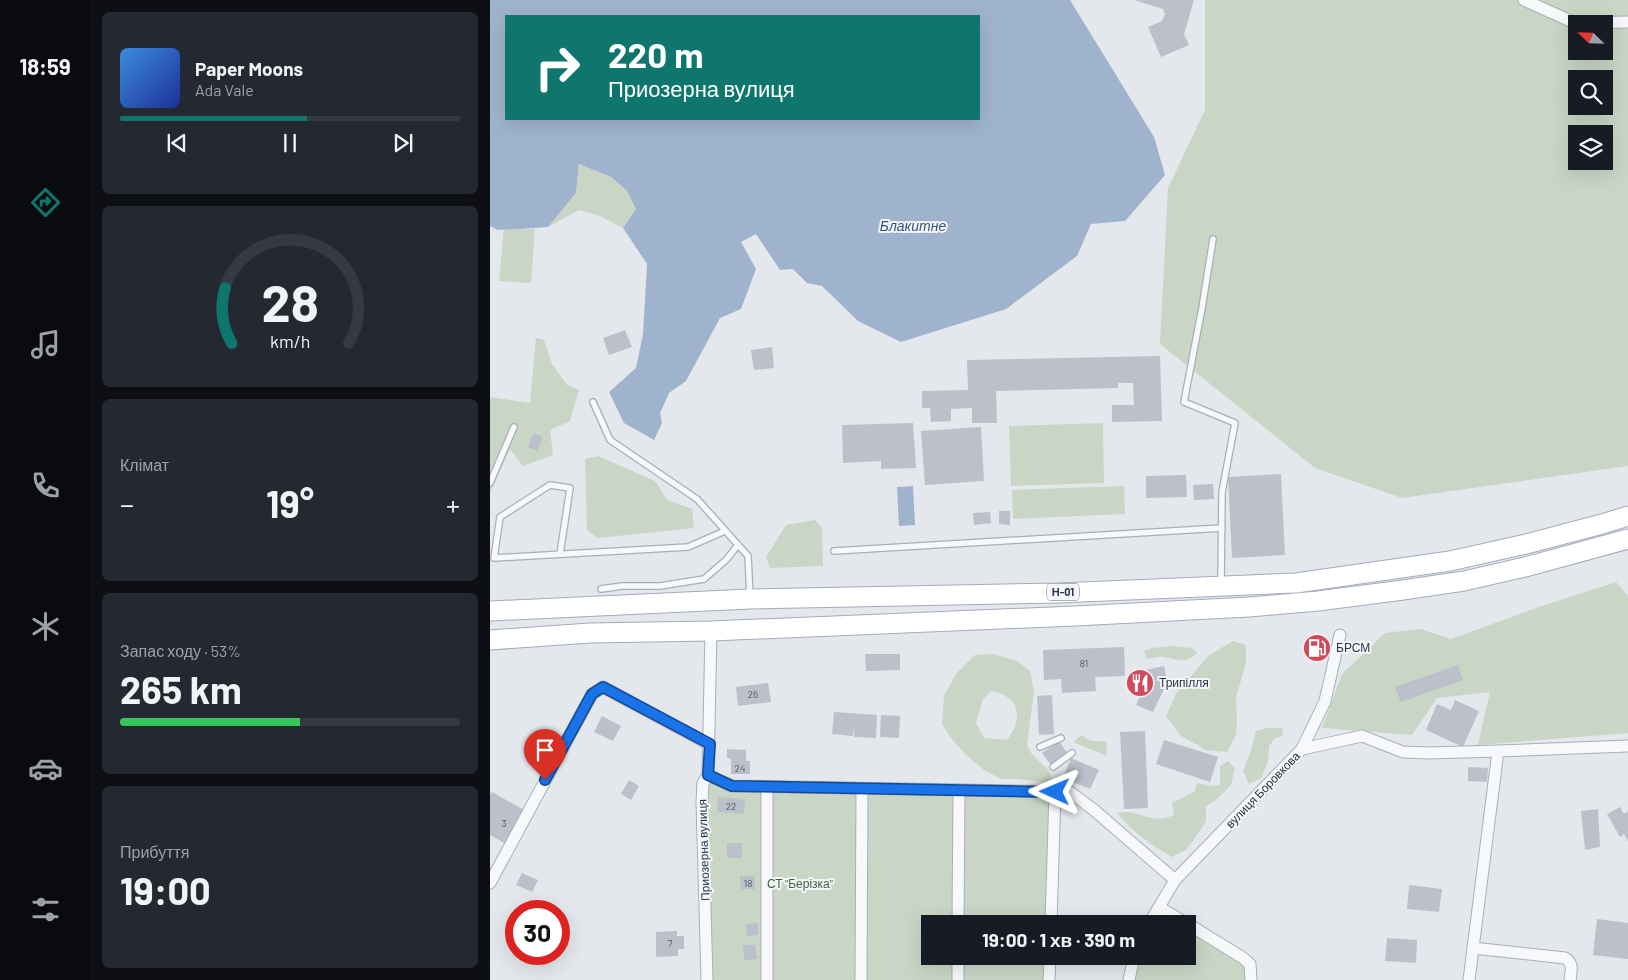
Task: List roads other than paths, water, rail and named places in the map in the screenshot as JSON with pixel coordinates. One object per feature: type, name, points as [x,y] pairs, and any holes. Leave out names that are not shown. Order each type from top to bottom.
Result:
[{"type":"main road","name":"Н-01","points":[[490,611],[610,597],[750,599],[1058,593],[1296,583],[1450,561],[1545,539],[1628,516]]},
{"type":"main road","name":"Н-01","points":[[490,640],[590,633],[710,631],[1084,615],[1249,607],[1318,601],[1464,581],[1525,567],[1628,539]]},
{"type":"street","points":[[1524,0],[1538,3],[1576,24],[1628,22]]},
{"type":"street","name":"Приозерна вулиця","points":[[706,980],[702,801],[703,783],[708,775],[710,744],[710,631]]},
{"type":"street","name":"вулиця Боровкова","points":[[1154,915],[1175,880],[1302,749],[1325,701],[1340,635]]},
{"type":"street","points":[[490,883],[592,694],[603,687],[710,744]]},
{"type":"street","points":[[1302,749],[1362,736],[1403,752],[1429,753],[1628,746]]},
{"type":"street","points":[[1469,980],[1498,751]]},
{"type":"street","points":[[708,775],[732,786],[1070,792],[1094,810],[1175,880]]},
{"type":"street","points":[[766,787],[767,980]]},
{"type":"street","points":[[861,980],[862,789]]},
{"type":"street","points":[[958,915],[959,790]]},
{"type":"street","points":[[1051,915],[1055,792]]},
{"type":"street","points":[[1159,907],[1172,915]]},
{"type":"street","points":[[1196,929],[1250,964],[1251,980]]},
{"type":"street","points":[[1474,948],[1565,958],[1572,965],[1570,980]]},
{"type":"street","points":[[958,965],[958,980]]},
{"type":"street","points":[[1050,965],[1050,980]]},
{"type":"street","points":[[1129,980],[1132,965]]},
{"type":"lane","points":[[1213,239],[1184,402],[1235,423],[1222,492],[1221,586]]},
{"type":"lane","points":[[593,402],[610,440],[697,499],[748,556],[750,599]]},
{"type":"lane","points":[[490,483],[514,427]]},
{"type":"lane","points":[[560,554],[570,488],[550,485],[500,517],[494,558],[688,547],[725,531]]},
{"type":"lane","points":[[834,551],[1222,528]]},
{"type":"lane","points":[[610,597],[622,586],[660,586],[704,579],[726,560],[738,544]]},
{"type":"lane","points":[[610,597],[622,586]]},
{"type":"lane","points":[[1040,747],[1061,738]]},
{"type":"lane","points":[[1053,767],[1072,753]]},
{"type":"water","name":"Блакитне","points":[[490,0],[1070,0],[1154,137],[1165,175],[1125,221],[1091,224],[1077,256],[1006,309],[901,342],[858,321],[822,286],[807,283],[793,269],[780,270],[756,234],[741,242],[756,269],[741,309],[720,318],[686,381],[669,393],[660,413],[662,423],[654,440],[624,423],[609,392],[636,368],[643,334],[647,264],[623,228],[636,209],[627,191],[611,177],[579,164],[576,193],[548,227],[498,230],[490,226]]},
{"type":"water","points":[[913,486],[915,525],[899,526],[897,487]]},
{"type":"place","name":"БРСМ","points":[[1317,648]]},
{"type":"place","name":"Трипілля","points":[[1140,683]]},
{"type":"park label","name":"СТ \"Берізка\"","points":[[800,884]]}]
